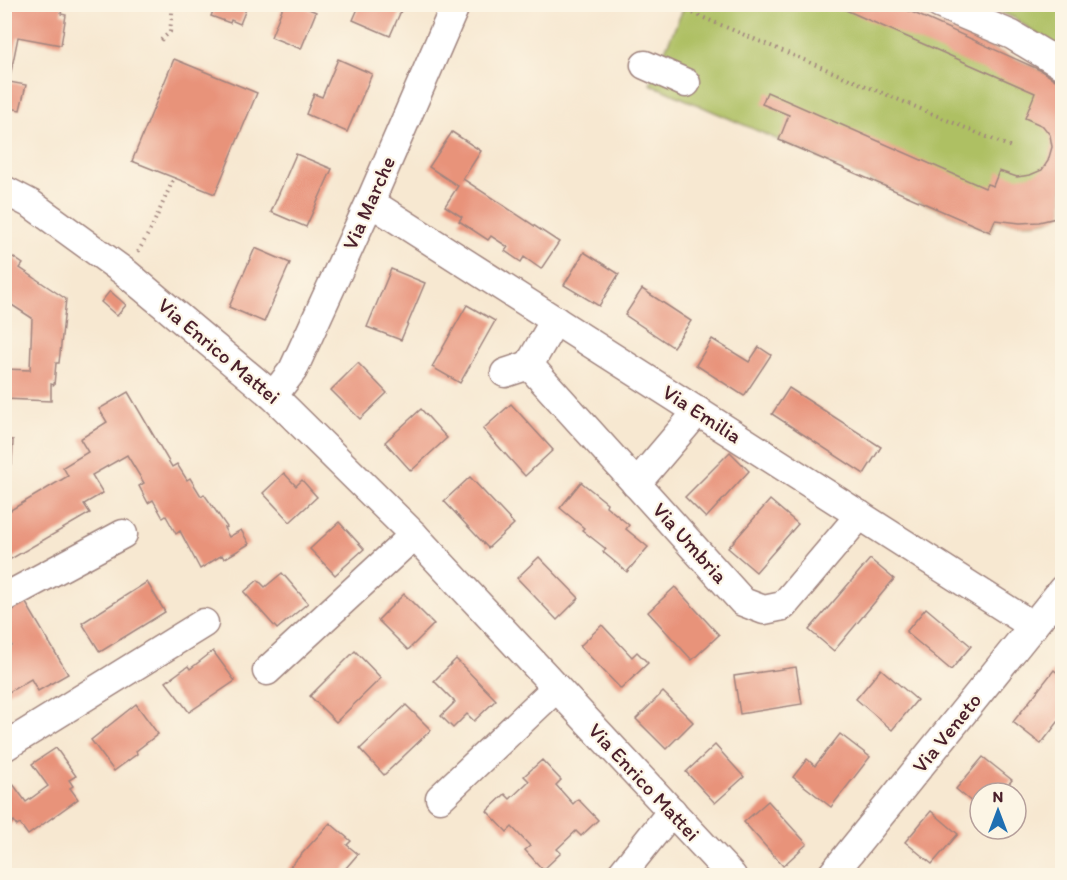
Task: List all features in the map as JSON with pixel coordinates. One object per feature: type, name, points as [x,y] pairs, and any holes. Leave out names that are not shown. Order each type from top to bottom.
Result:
[{"type":"street","name":"Via Marche","points":[[273,396],[293,370],[370,202],[456,4]]},
{"type":"street","points":[[939,4],[1012,35],[1062,65]]},
{"type":"street","points":[[645,65],[686,83]]},
{"type":"street","name":"Via Enrico Mattei","points":[[4,190],[31,204],[126,273],[273,396],[414,535],[732,876]]},
{"type":"street","name":"Via Emilia","points":[[370,202],[1033,626]]},
{"type":"street","name":"Via Umbria","points":[[555,320],[517,369],[636,484],[743,602],[764,610],[783,606],[860,515]]},
{"type":"street","points":[[636,484],[698,411]]},
{"type":"street","points":[[4,598],[123,534]]},
{"type":"street","points":[[267,671],[414,535]]},
{"type":"street","name":"Via Veneto","points":[[831,876],[1062,590]]},
{"type":"street","points":[[4,747],[204,622]]},
{"type":"street","points":[[440,798],[556,688]]},
{"type":"street","points":[[620,876],[672,811]]},
{"type":"path","points":[[161,40],[170,32],[172,4]]},
{"type":"path","points":[[671,4],[1011,147]]},
{"type":"path","points":[[152,227],[174,178]]},
{"type":"green space","points":[[685,5],[894,5],[1040,70],[1062,84],[1062,214],[1039,222],[996,220],[990,232],[650,84]]},
{"type":"green space","points":[[983,5],[1062,5],[1062,52],[1014,18]]},
{"type":"building","points":[[4,4],[63,4],[61,14],[66,15],[61,45],[18,37],[9,82],[26,85],[20,110],[4,107]]},
{"type":"building","points":[[216,4],[248,4],[240,24],[211,16]]},
{"type":"building","points":[[284,4],[297,4],[316,12],[301,49],[271,37]]},
{"type":"building","points":[[360,4],[404,4],[390,36],[353,20]]},
{"type":"building","points":[[832,4],[894,4],[1040,70],[1062,84],[1062,214],[1056,218],[1039,222],[1020,223],[995,220],[990,232],[779,140],[789,115],[762,104],[767,92],[985,188],[987,184],[993,186],[999,171],[1017,177],[1030,175],[1042,170],[1048,161],[1052,147],[1050,135],[1043,126],[1025,118],[1035,93]]},
{"type":"building","points":[[174,59],[257,93],[215,194],[132,161]]},
{"type":"building","points":[[338,59],[372,74],[347,132],[306,114],[314,94],[322,97]]},
{"type":"building","points":[[452,132],[481,151],[463,179],[559,242],[541,269],[524,257],[521,262],[505,251],[508,247],[491,236],[488,240],[459,221],[462,217],[445,206],[458,186],[429,167]]},
{"type":"building","points":[[296,154],[332,169],[306,227],[271,212]]},
{"type":"building","points":[[255,248],[290,263],[264,322],[229,307]]},
{"type":"building","points":[[4,251],[23,264],[20,268],[66,299],[59,363],[56,363],[54,385],[51,384],[51,401],[4,399],[4,369],[30,370],[32,318],[4,300]]},
{"type":"building","points":[[584,252],[619,274],[599,306],[564,285]]},
{"type":"building","points":[[391,269],[425,283],[401,340],[367,327]]},
{"type":"building","points":[[642,289],[691,321],[673,347],[625,315]]},
{"type":"building","points":[[110,291],[126,305],[117,316],[101,302]]},
{"type":"building","points":[[467,305],[495,321],[460,383],[432,367]]},
{"type":"building","points":[[712,339],[749,362],[759,347],[771,355],[744,396],[696,365]]},
{"type":"building","points":[[358,363],[387,393],[360,419],[331,390]]},
{"type":"building","points":[[789,388],[881,447],[864,474],[772,414]]},
{"type":"building","points":[[128,392],[172,467],[177,464],[187,480],[190,478],[201,496],[204,494],[227,527],[224,528],[229,537],[241,530],[249,544],[224,559],[222,555],[200,569],[180,531],[176,534],[166,516],[163,518],[153,500],[148,503],[139,486],[144,483],[127,455],[92,475],[103,493],[84,504],[90,513],[4,563],[4,514],[68,476],[63,467],[88,452],[80,439],[107,422],[99,409]]},
{"type":"building","points":[[511,404],[553,450],[525,476],[483,429]]},
{"type":"building","points":[[421,409],[447,438],[411,471],[385,442]]},
{"type":"building","points":[[4,439],[13,440],[12,464],[4,467]]},
{"type":"building","points":[[730,452],[749,471],[706,518],[685,497]]},
{"type":"building","points":[[284,473],[296,486],[302,480],[317,497],[290,522],[263,493]]},
{"type":"building","points":[[470,477],[514,524],[488,548],[444,501]]},
{"type":"building","points":[[581,482],[607,503],[606,506],[629,525],[626,529],[648,547],[627,572],[603,552],[606,549],[560,508]]},
{"type":"building","points":[[770,500],[798,524],[756,572],[728,548]]},
{"type":"building","points":[[339,522],[364,549],[335,575],[310,549]]},
{"type":"building","points":[[539,557],[579,598],[557,620],[517,578]]},
{"type":"building","points":[[870,559],[894,579],[834,651],[809,630]]},
{"type":"building","points":[[282,573],[308,603],[277,629],[244,592],[258,580],[265,587]]},
{"type":"building","points":[[147,582],[165,612],[100,652],[82,623]]},
{"type":"building","points":[[675,587],[719,635],[692,660],[648,612]]},
{"type":"building","points":[[404,594],[434,624],[408,650],[378,620]]},
{"type":"building","points":[[23,598],[68,674],[38,691],[31,679],[4,695],[4,650],[12,646],[4,634],[4,609]]},
{"type":"building","points":[[926,608],[971,646],[951,670],[906,632]]},
{"type":"building","points":[[602,625],[632,657],[637,652],[648,663],[621,689],[580,646]]},
{"type":"building","points":[[213,651],[235,681],[189,712],[166,682],[188,666],[190,669]]},
{"type":"building","points":[[355,651],[381,678],[336,722],[310,696]]},
{"type":"building","points":[[456,659],[496,700],[474,721],[467,714],[453,728],[441,716],[455,702],[434,681]]},
{"type":"building","points":[[796,667],[802,704],[740,714],[734,676]]},
{"type":"building","points":[[881,669],[917,700],[892,730],[856,699]]},
{"type":"building","points":[[1054,670],[1062,677],[1062,717],[1041,744],[1013,722]]},
{"type":"building","points":[[663,692],[693,722],[666,749],[636,719]]},
{"type":"building","points":[[136,704],[158,734],[114,771],[91,740]]},
{"type":"building","points":[[406,705],[431,730],[384,775],[360,749]]},
{"type":"building","points":[[840,734],[870,757],[831,807],[793,777],[807,759],[815,766]]},
{"type":"building","points":[[715,745],[744,777],[715,803],[686,772]]},
{"type":"building","points":[[56,748],[76,776],[69,780],[73,786],[70,788],[78,799],[28,835],[20,824],[17,826],[14,821],[7,827],[4,823],[4,790],[13,784],[26,802],[48,786],[32,764]]},
{"type":"building","points":[[983,757],[1012,780],[968,781],[968,799],[956,789]]},
{"type":"building","points":[[542,760],[561,780],[556,785],[573,804],[578,799],[598,820],[581,836],[576,831],[557,849],[561,853],[543,870],[525,850],[530,846],[512,827],[507,832],[487,811],[505,794],[510,799],[529,781],[524,776]]},
{"type":"building","points":[[768,801],[807,844],[783,866],[744,822]]},
{"type":"building","points":[[931,811],[958,834],[932,864],[905,842]]},
{"type":"building","points":[[330,823],[351,841],[347,845],[358,854],[339,876],[295,876],[288,869]]}]
